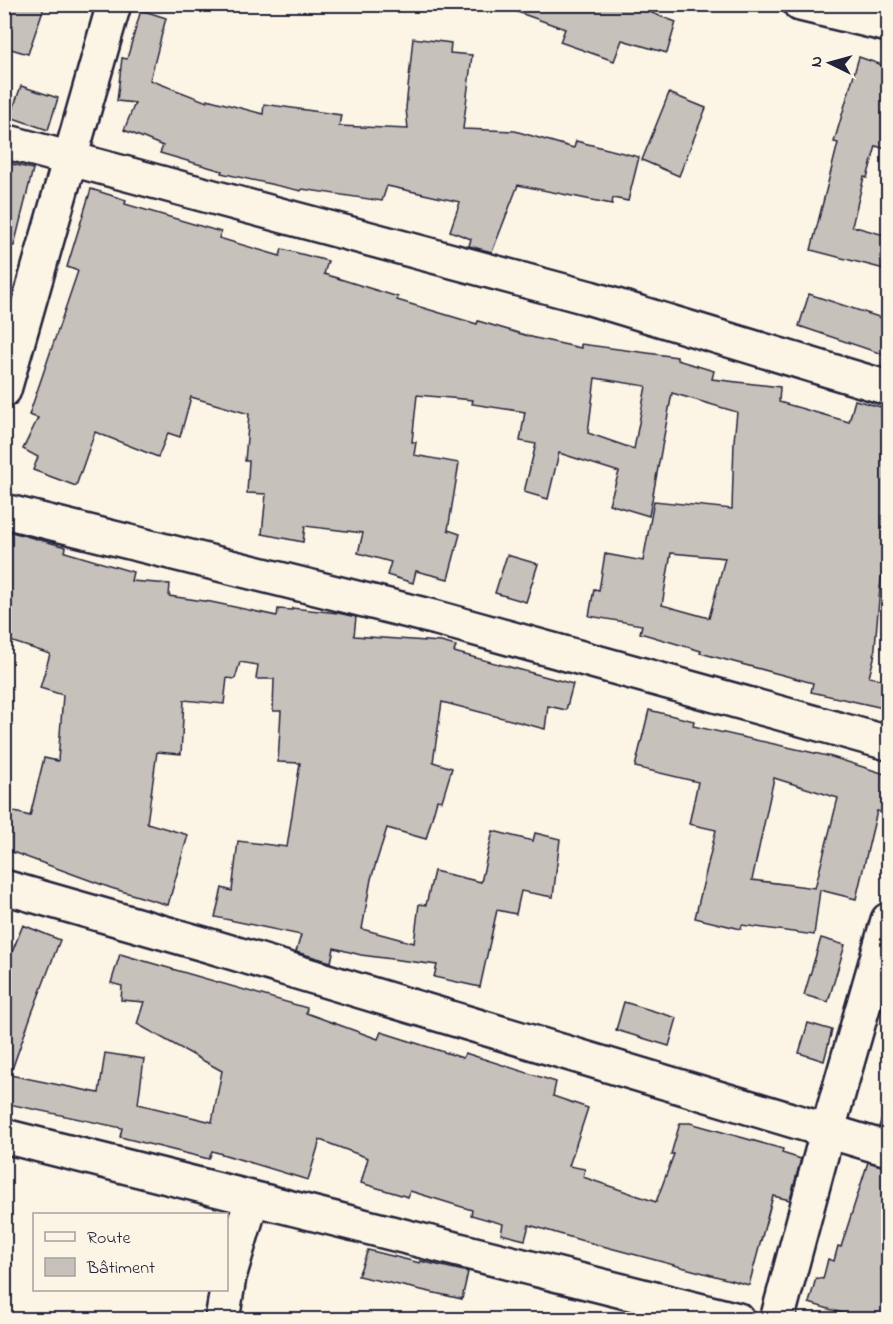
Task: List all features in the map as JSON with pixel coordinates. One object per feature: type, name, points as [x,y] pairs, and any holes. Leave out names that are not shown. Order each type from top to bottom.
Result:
[{"type":"street","points":[[4,390],[114,4]]},
{"type":"street","points":[[800,4],[888,25]]},
{"type":"street","points":[[4,141],[590,298],[888,388]]},
{"type":"street","points":[[4,511],[437,618],[888,743]]},
{"type":"street","points":[[4,887],[828,1129],[888,1149]]},
{"type":"street","points":[[777,1320],[828,1129],[888,920]]},
{"type":"street","points":[[4,1136],[738,1320]]},
{"type":"street","points":[[228,1283],[252,1199]]},
{"type":"street","points":[[222,1320],[227,1291]]},
{"type":"building","points":[[4,4],[45,4],[28,54],[4,47]]},
{"type":"building","points":[[507,4],[628,4],[676,22],[667,53],[622,40],[614,61],[560,42],[565,29],[506,8]]},
{"type":"building","points":[[141,10],[166,18],[150,80],[207,102],[207,99],[263,114],[264,104],[341,115],[339,126],[408,129],[406,108],[413,38],[451,43],[450,53],[472,55],[463,129],[515,131],[574,148],[576,141],[639,157],[628,201],[613,198],[612,204],[518,185],[492,252],[469,246],[471,239],[450,231],[460,202],[387,186],[382,201],[302,189],[301,191],[221,173],[222,171],[160,153],[163,146],[124,130],[135,103],[117,101],[122,58],[127,59]]},
{"type":"building","points":[[859,57],[888,67],[888,150],[876,146],[867,178],[864,177],[852,226],[888,236],[888,270],[811,250],[838,143],[834,142]]},
{"type":"building","points":[[21,86],[58,98],[48,130],[10,117]]},
{"type":"building","points":[[669,93],[706,108],[679,176],[642,160]]},
{"type":"building","points":[[4,162],[33,169],[14,246],[4,245]]},
{"type":"building","points":[[91,189],[126,200],[125,204],[221,232],[219,238],[280,256],[282,249],[328,261],[324,274],[398,297],[397,300],[477,324],[478,321],[535,338],[581,348],[581,344],[677,357],[677,360],[714,371],[712,379],[780,387],[779,402],[849,422],[855,400],[888,409],[888,535],[880,588],[874,658],[869,677],[888,681],[888,709],[811,692],[813,683],[700,653],[701,651],[640,633],[642,625],[589,616],[594,589],[599,590],[605,554],[643,561],[654,501],[732,509],[737,412],[672,393],[649,516],[609,504],[619,472],[559,453],[548,499],[524,492],[536,444],[520,441],[525,412],[472,404],[473,400],[417,395],[412,442],[416,442],[414,455],[459,463],[448,530],[460,534],[448,579],[416,571],[413,583],[387,575],[391,562],[358,553],[363,533],[305,526],[303,542],[262,534],[266,494],[247,493],[249,461],[245,461],[249,414],[191,397],[180,437],[168,433],[158,457],[95,432],[76,486],[33,470],[38,457],[23,449],[38,418],[29,415],[78,271],[67,267]],"holes":[[[595,378],[646,386],[634,449],[588,433]],[[671,553],[725,558],[709,618],[662,605]]]},
{"type":"building","points":[[809,294],[888,320],[888,356],[799,326]]},
{"type":"building","points":[[4,530],[66,547],[65,552],[133,572],[131,581],[170,584],[169,596],[277,616],[278,609],[292,610],[292,608],[338,613],[356,617],[354,636],[441,642],[456,646],[454,652],[573,684],[566,710],[548,706],[545,729],[442,702],[433,762],[452,768],[442,801],[437,800],[426,839],[387,828],[371,879],[362,929],[414,943],[419,904],[426,905],[434,871],[481,882],[493,831],[533,841],[535,833],[560,839],[553,897],[521,891],[516,914],[497,910],[480,987],[434,977],[437,965],[361,955],[334,948],[331,962],[296,952],[301,935],[215,917],[222,888],[232,891],[238,841],[287,847],[300,763],[278,762],[281,711],[273,711],[274,679],[256,679],[258,665],[240,662],[235,679],[227,678],[224,704],[184,700],[181,754],[157,752],[147,823],[188,835],[168,905],[111,888],[4,849],[4,809],[30,816],[44,758],[58,761],[63,695],[40,688],[50,654],[4,639]]},
{"type":"building","points":[[507,555],[538,564],[526,602],[495,593]]},
{"type":"building","points":[[649,710],[694,721],[693,726],[832,757],[888,775],[888,814],[877,811],[856,899],[820,890],[814,935],[742,925],[741,929],[695,918],[716,830],[689,824],[698,782],[635,767]],"holes":[[[774,778],[838,798],[815,888],[752,880]]]},
{"type":"building","points":[[23,925],[60,940],[10,1075],[99,1093],[105,1053],[144,1059],[138,1104],[212,1122],[222,1071],[137,1024],[144,1002],[121,1000],[122,986],[111,983],[120,954],[307,1008],[306,1013],[378,1039],[381,1032],[463,1058],[465,1053],[556,1082],[553,1096],[588,1108],[569,1166],[585,1169],[583,1177],[656,1202],[674,1154],[671,1154],[680,1123],[690,1123],[783,1149],[782,1153],[801,1159],[790,1200],[773,1196],[749,1285],[529,1225],[525,1240],[501,1234],[503,1224],[471,1215],[472,1210],[410,1191],[408,1197],[361,1183],[368,1158],[320,1140],[308,1180],[212,1151],[209,1159],[120,1137],[122,1128],[4,1103],[4,972]]},
{"type":"building","points":[[821,938],[845,945],[828,1002],[804,995]]},
{"type":"building","points":[[624,1002],[677,1018],[669,1046],[616,1030]]},
{"type":"building","points":[[808,1023],[832,1030],[824,1061],[799,1053]]},
{"type":"building","points":[[883,1114],[888,1115],[888,1130],[879,1127]]},
{"type":"building","points":[[868,1162],[888,1167],[888,1320],[865,1320],[809,1303],[816,1278],[823,1279],[828,1259],[834,1261],[838,1246],[841,1247]]},
{"type":"building","points":[[368,1250],[468,1272],[462,1299],[358,1276]]}]
